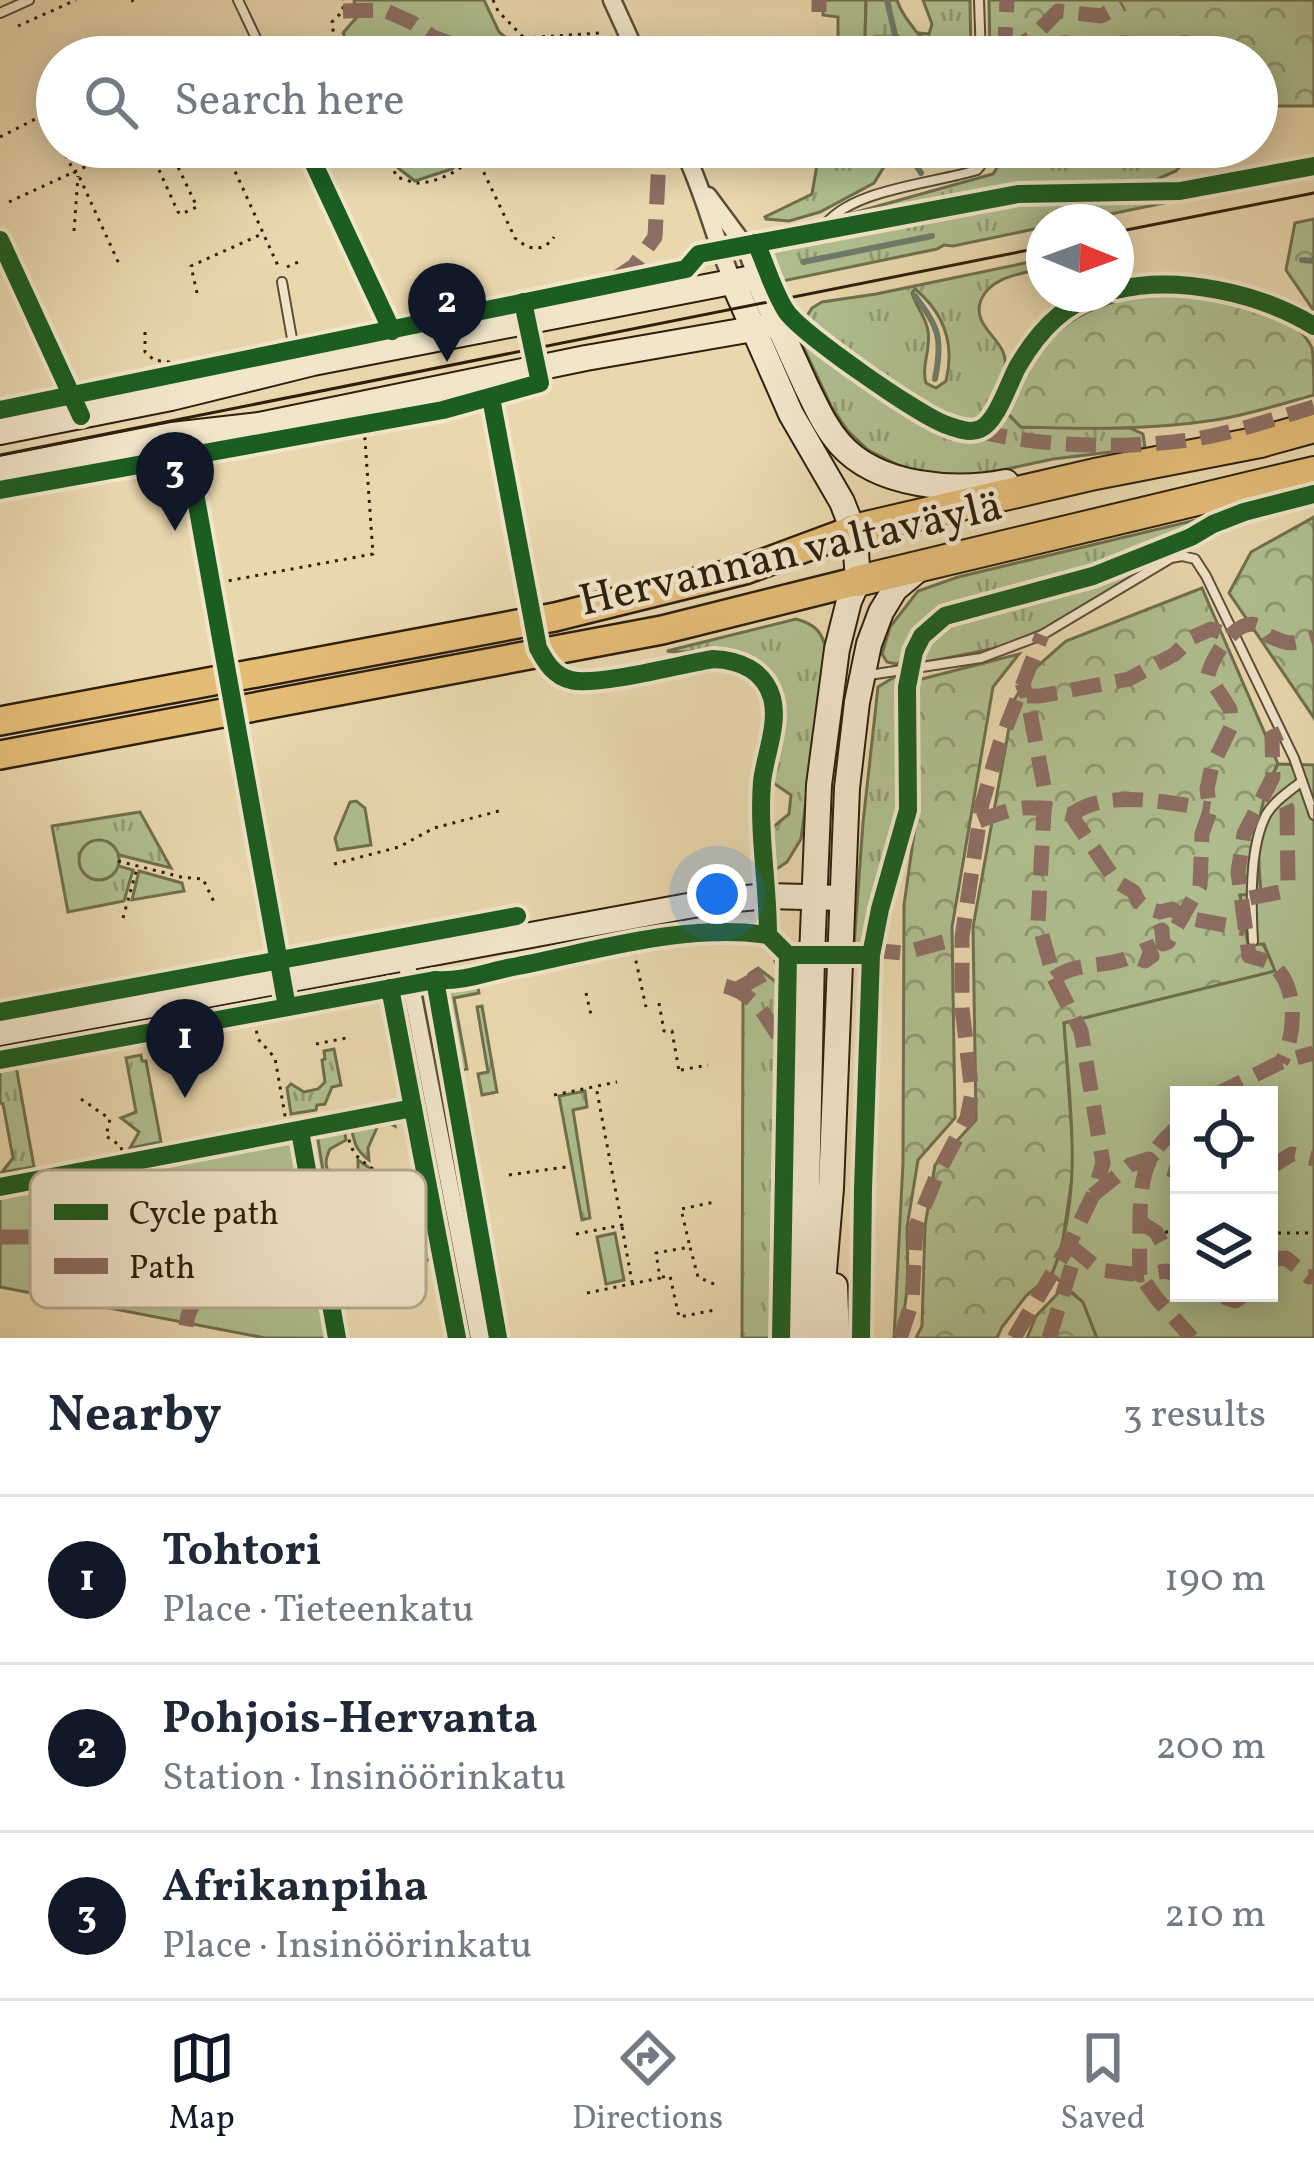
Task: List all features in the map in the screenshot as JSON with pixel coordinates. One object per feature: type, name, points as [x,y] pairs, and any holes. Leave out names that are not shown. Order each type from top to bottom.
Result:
[{"type":"highway","name":"Hervannan valtaväylä","points":[[853,530],[1314,427]]},
{"type":"highway","name":"Hervannan valtaväylä","points":[[858,580],[1305,475]]},
{"type":"main road","points":[[0,432],[171,398],[313,362],[745,280],[791,414],[853,530],[858,580],[837,650],[819,785],[803,1338]]},
{"type":"main road","points":[[0,469],[172,435],[259,425],[764,327]]},
{"type":"main road","points":[[764,327],[842,448],[889,474],[949,488],[1095,474]]},
{"type":"main road","name":"Hervannan valtaväylä","points":[[0,721],[555,617],[745,570],[853,530]]},
{"type":"main road","points":[[819,1338],[831,1188],[847,788],[861,677],[881,612],[895,589],[923,566]]},
{"type":"main road","name":"Hervannan valtaväylä","points":[[0,755],[662,630],[858,580]]},
{"type":"main road","points":[[0,1033],[715,901],[768,896],[842,898]]},
{"type":"main road","points":[[831,1188],[837,1338]]},
{"type":"street","points":[[619,3],[631,36]]},
{"type":"street","points":[[692,168],[745,246],[745,280]]},
{"type":"street","points":[[406,960],[478,1338]]},
{"type":"lane","points":[[0,13],[28,0]]},
{"type":"lane","points":[[238,0],[255,36]]},
{"type":"lane","points":[[979,0],[980,36]]},
{"type":"lane","points":[[316,168],[346,232]]},
{"type":"lane","points":[[822,229],[830,216],[870,198],[978,168]]},
{"type":"lane","points":[[0,240],[81,416]]},
{"type":"lane","points":[[282,282],[294,350]]},
{"type":"lane","points":[[861,677],[981,658],[1042,635],[1171,559],[1195,559],[1294,758],[1314,815]]},
{"type":"lane","points":[[1253,941],[1250,898],[1265,818],[1302,782]]},
{"type":"path","points":[[17,26],[76,0]]},
{"type":"path","points":[[334,36],[332,22],[343,11],[343,0]]},
{"type":"path","points":[[493,0],[522,36]]},
{"type":"path","points":[[551,36],[578,36]]},
{"type":"path","points":[[0,137],[36,118]]},
{"type":"path","points":[[73,168],[121,266]]},
{"type":"path","points":[[9,202],[86,168]]},
{"type":"path","points":[[159,170],[181,214],[197,207],[178,168]]},
{"type":"path","points":[[234,168],[280,270],[298,262]]},
{"type":"path","points":[[393,168],[397,176],[416,184],[462,168]]},
{"type":"path","points":[[482,168],[515,238],[537,249],[554,237]]},
{"type":"path","points":[[74,231],[76,173]]},
{"type":"path","points":[[197,293],[191,266],[263,233]]},
{"type":"path","points":[[145,332],[145,352],[185,373]]},
{"type":"path","points":[[154,379],[185,373]]},
{"type":"path","points":[[211,584],[373,554],[372,423],[326,431],[323,413]]},
{"type":"path","points":[[207,560],[215,606]]},
{"type":"path","points":[[334,864],[399,848],[434,828],[499,811]]},
{"type":"path","points":[[118,861],[203,880],[214,902]]},
{"type":"path","points":[[123,918],[137,866]]},
{"type":"path","points":[[610,948],[639,942],[646,1007]]},
{"type":"path","points":[[586,993],[592,1018]]},
{"type":"path","points":[[659,1003],[664,1031],[671,1031],[678,1071],[708,1065]]},
{"type":"path","points":[[253,1013],[258,1039],[275,1058],[315,1128],[351,1147],[375,1170]]},
{"type":"path","points":[[316,1044],[346,1038]]},
{"type":"path","points":[[554,1095],[617,1082]]},
{"type":"path","points":[[596,1086],[632,1283]]},
{"type":"path","points":[[81,1099],[112,1117],[106,1136],[121,1146],[122,1153],[95,1158],[94,1170]]},
{"type":"path","points":[[266,1137],[368,1117]]},
{"type":"path","points":[[303,1151],[315,1128]]},
{"type":"path","points":[[110,1170],[136,1161]]},
{"type":"path","points":[[509,1175],[566,1167]]},
{"type":"path","points":[[715,1202],[681,1209],[698,1277],[716,1285]]},
{"type":"path","points":[[576,1234],[622,1225]]},
{"type":"path","points":[[1156,1232],[1170,1232]]},
{"type":"path","points":[[1278,1233],[1314,1233]]},
{"type":"path","points":[[660,1278],[656,1253],[690,1247]]},
{"type":"path","points":[[586,1293],[670,1276],[678,1317],[716,1310]]},
{"type":"path","points":[[329,1308],[337,1338]]},
{"type":"green space","points":[[354,0],[484,0],[504,36],[344,36],[356,18]]},
{"type":"green space","points":[[823,0],[866,0],[865,36],[838,36],[838,17],[823,15]]},
{"type":"green space","points":[[866,0],[897,0],[920,36],[865,36]]},
{"type":"green space","points":[[923,0],[970,0],[971,36],[922,36],[929,34],[932,24]]},
{"type":"green space","points":[[989,0],[1314,0],[1314,106],[1278,106],[1278,36],[990,36]]},
{"type":"green space","points":[[398,168],[453,168],[452,169],[415,181]]},
{"type":"green space","points":[[816,168],[883,168],[874,183],[820,212],[789,221],[766,219],[812,194]]},
{"type":"green space","points":[[997,168],[1179,168],[1153,181],[1026,183],[842,216],[993,174]]},
{"type":"green space","points":[[1034,201],[1169,202],[1134,209],[1134,204],[1026,204],[1026,231],[783,281],[768,258],[771,248]]},
{"type":"green space","points":[[1314,219],[1314,311],[1286,270],[1295,223]]},
{"type":"green space","points":[[1026,263],[1026,272],[1000,281],[981,300],[981,318],[1005,357],[1005,366],[991,405],[976,420],[937,414],[862,366],[805,319],[822,302]],"holes":[[[915,289],[940,319],[949,354],[946,381],[936,388],[926,383],[928,331],[912,293]]]},
{"type":"green space","points":[[1155,292],[1218,297],[1284,319],[1312,348],[1314,395],[1191,423],[1021,427],[1005,411],[1046,343],[1088,312],[1134,312],[1134,297]]},
{"type":"green space","points":[[793,325],[888,398],[945,431],[970,438],[988,434],[1005,411],[1021,427],[1130,428],[1143,434],[1145,448],[1053,459],[966,478],[898,465],[868,450],[847,430]]},
{"type":"green space","points":[[1314,517],[1314,718],[1229,593],[1251,552]]},
{"type":"green space","points":[[1200,519],[1199,524],[1170,538],[1108,563],[946,609],[925,620],[904,661],[887,662],[882,654],[890,627],[918,591],[958,577]]},
{"type":"green space","points":[[1154,558],[1155,563],[1051,626],[1001,647],[922,663],[922,652],[938,629]]},
{"type":"green space","points":[[1202,588],[1278,764],[1261,812],[1261,895],[1240,896],[1276,971],[1064,1023],[1074,1165],[1061,1252],[1052,1274],[1026,1296],[997,1338],[916,1338],[922,1326],[925,1226],[935,1165],[976,1120],[973,927],[1014,700],[1033,670],[1066,641]]},
{"type":"green space","points":[[796,619],[816,629],[826,649],[801,839],[787,862],[775,870],[772,828],[789,814],[791,795],[772,782],[782,717],[777,687],[757,661],[736,651],[667,651]]},
{"type":"green space","points":[[1019,654],[993,687],[952,927],[955,1118],[918,1160],[907,1227],[908,1283],[902,1326],[894,1338],[903,1163],[904,905],[918,806],[918,680]]},
{"type":"green space","points":[[896,676],[902,681],[904,800],[867,946],[854,946],[878,687]]},
{"type":"green space","points":[[1278,764],[1314,765],[1314,1338],[1097,1338],[1083,1302],[1052,1274],[1062,1244],[1071,1182],[1064,1023],[1275,971],[1264,944],[1248,945],[1240,895],[1261,894],[1259,828]]},
{"type":"green space","points":[[350,802],[365,808],[371,845],[338,850],[335,838]]},
{"type":"green space","points":[[140,812],[171,868],[119,855],[118,866],[133,870],[124,901],[68,912],[52,826]]},
{"type":"green space","points":[[99,840],[113,846],[119,860],[113,874],[99,880],[85,874],[79,860],[85,846]]},
{"type":"green space","points":[[139,871],[182,883],[184,891],[132,900]]},
{"type":"green space","points":[[758,968],[780,985],[775,1338],[742,1338],[743,1001],[749,974]]},
{"type":"green space","points":[[477,983],[479,993],[454,998],[467,1069],[457,1071],[442,990]]},
{"type":"green space","points":[[482,1006],[497,1092],[482,1095],[478,1074],[488,1072],[477,1007]]},
{"type":"green space","points":[[334,1049],[341,1085],[332,1087],[325,1104],[317,1105],[316,1110],[291,1114],[287,1088],[291,1084],[304,1092],[318,1089],[325,1082],[324,1051]]},
{"type":"green space","points":[[141,1055],[161,1142],[130,1148],[139,1132],[121,1118],[136,1112],[126,1058]]},
{"type":"green space","points":[[16,1066],[34,1167],[2,1172],[13,1158],[0,1103],[0,1069]]},
{"type":"green space","points":[[585,1091],[587,1107],[573,1110],[590,1218],[582,1220],[559,1096]]},
{"type":"green space","points":[[393,1118],[395,1126],[379,1123],[368,1148],[369,1160],[358,1149],[351,1126]]},
{"type":"green space","points":[[307,1121],[316,1170],[48,1170]]},
{"type":"green space","points":[[344,1128],[346,1140],[330,1149],[328,1170],[323,1170],[317,1134]]},
{"type":"green space","points":[[30,1173],[30,1293],[0,1287],[0,1179]]},
{"type":"green space","points":[[615,1233],[624,1280],[606,1284],[597,1237]]},
{"type":"green space","points":[[431,1238],[435,1258],[426,1261],[426,1239]]},
{"type":"green space","points":[[1064,1287],[1083,1302],[1097,1338],[1027,1338],[1036,1316]]},
{"type":"green space","points":[[109,1308],[341,1308],[346,1338],[265,1338]]},
{"type":"waterway","points":[[887,0],[896,36]]},
{"type":"waterway","points":[[918,168],[921,173]]},
{"type":"waterway","points":[[803,262],[932,236]]},
{"type":"waterway","points":[[1302,260],[1314,261]]},
{"type":"waterway","points":[[915,296],[937,334],[935,379]]},
{"type":"tram line","points":[[1134,228],[1314,193]]},
{"type":"tram line","points":[[0,455],[1026,251]]},
{"type":"marked path","points":[[819,0],[819,12]]},
{"type":"marked path","points":[[1005,36],[1007,0]]},
{"type":"marked path","points":[[1033,36],[1058,11],[1101,16],[1123,4]]},
{"type":"marked path","points":[[343,11],[384,10],[432,36]]},
{"type":"marked path","points":[[616,278],[634,266],[655,237],[659,168]]},
{"type":"marked path","points":[[977,431],[1056,443],[1163,443],[1220,434],[1314,407]]},
{"type":"marked path","points":[[1054,978],[1132,956],[1145,961],[1152,956],[1145,939],[1162,930],[1163,944],[1168,942],[1200,886],[1202,834],[1210,811],[1207,789],[1212,766],[1231,727],[1230,709],[1208,675],[1211,665],[1232,634],[1251,624],[1287,643],[1314,637]]},
{"type":"marked path","points":[[1027,696],[1129,679],[1211,629],[1228,635]]},
{"type":"marked path","points":[[900,1338],[912,1302],[916,1226],[967,1118],[972,1093],[962,1008],[962,937],[982,804],[1042,635]]},
{"type":"marked path","points":[[1014,1338],[1069,1245],[1103,1163],[1081,1031],[1054,978],[1038,921],[1045,792],[1022,683]]},
{"type":"marked path","points":[[1281,733],[1272,737],[1273,777],[1244,834],[1238,872],[1249,956],[1278,970],[1290,995],[1292,1024],[1281,1062]]},
{"type":"marked path","points":[[1250,898],[1280,892],[1288,882],[1287,808],[1282,798]]},
{"type":"marked path","points":[[1071,815],[1120,800],[1210,809]]},
{"type":"marked path","points":[[979,821],[1025,808],[1071,815],[1116,881],[1134,892],[1146,908],[1172,909],[1183,917],[1245,929]]},
{"type":"marked path","points":[[871,955],[903,953],[962,937]]},
{"type":"marked path","points":[[737,989],[788,961]]},
{"type":"marked path","points":[[725,986],[752,1000],[782,1042]]},
{"type":"marked path","points":[[1233,1086],[1281,1062],[1314,1053]]},
{"type":"marked path","points":[[1170,1135],[1147,1166],[1142,1189],[1140,1275],[1170,1273]]},
{"type":"marked path","points":[[1278,1163],[1292,1154],[1314,1159]]},
{"type":"marked path","points":[[1093,1195],[1130,1165],[1149,1159],[1170,1169]]},
{"type":"marked path","points":[[1140,1222],[1156,1232],[1162,1243],[1170,1243]]},
{"type":"marked path","points":[[0,1237],[30,1237]]},
{"type":"marked path","points":[[1069,1245],[1100,1270],[1140,1275],[1192,1338]]},
{"type":"marked path","points":[[1049,1338],[1072,1265],[1069,1245]]},
{"type":"marked path","points":[[1278,1259],[1286,1258],[1314,1276]]},
{"type":"marked path","points":[[186,1326],[192,1308]]},
{"type":"cycle path","points":[[0,410],[686,269],[699,254],[1018,194],[1180,191],[1314,166]]},
{"type":"cycle path","points":[[316,168],[392,331]]},
{"type":"cycle path","points":[[0,240],[81,416]]},
{"type":"cycle path","points":[[756,243],[781,303],[796,322],[910,405],[967,431],[980,429],[992,418],[1025,354],[1065,312]]},
{"type":"cycle path","points":[[1134,287],[1218,290],[1269,304],[1314,326]]},
{"type":"cycle path","points":[[0,490],[443,410],[540,383],[523,302]]},
{"type":"cycle path","points":[[491,398],[538,648],[547,664],[565,678],[583,681],[713,659],[741,664],[757,674],[774,708],[761,801],[768,935],[788,955],[871,955]]},
{"type":"cycle path","points":[[188,454],[287,1007]]},
{"type":"cycle path","points":[[861,1338],[871,955],[908,810],[907,687],[922,636],[945,616],[1093,576],[1244,512],[1314,494]]},
{"type":"cycle path","points":[[0,1012],[517,916]]},
{"type":"cycle path","points":[[0,1060],[467,978],[642,940],[705,933],[768,935]]},
{"type":"cycle path","points":[[781,1338],[788,955]]},
{"type":"cycle path","points":[[435,980],[498,1338]]},
{"type":"cycle path","points":[[390,988],[425,1170]]},
{"type":"cycle path","points":[[89,1170],[413,1108]]},
{"type":"cycle path","points":[[300,1131],[307,1170]]},
{"type":"cycle path","points":[[426,1176],[457,1338]]},
{"type":"cycle path","points":[[0,1187],[30,1181]]},
{"type":"cycle path","points":[[332,1308],[337,1338]]},
{"type":"place","name":"Pohjois-Hervanta","points":[[447,362]]},
{"type":"place","name":"Afrikanpiha","points":[[175,531]]},
{"type":"place","name":"Tohtori","points":[[185,1098]]}]
